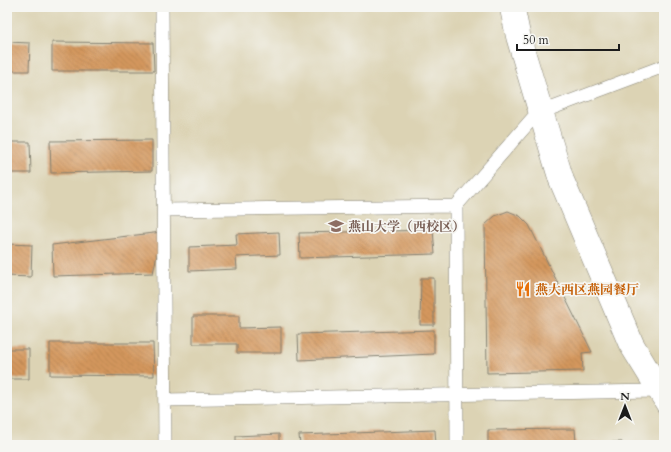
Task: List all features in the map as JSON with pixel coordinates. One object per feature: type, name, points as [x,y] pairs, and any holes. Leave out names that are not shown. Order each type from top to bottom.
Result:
[{"type":"street","points":[[162,7],[165,445]]},
{"type":"street","points":[[506,7],[513,39],[570,185],[637,342],[660,388],[664,408]]},
{"type":"street","points":[[518,7],[542,110]]},
{"type":"street","points":[[457,445],[456,206],[542,110],[664,66]]},
{"type":"street","points":[[164,210],[456,206]]},
{"type":"street","points":[[165,400],[660,388]]},
{"type":"shaded area","name":"燕山大学（西校区）","points":[[7,7],[664,7],[664,445],[7,445]]},
{"type":"building","points":[[7,42],[30,43],[29,71],[7,71]]},
{"type":"building","points":[[52,42],[153,43],[154,71],[52,71]]},
{"type":"building","points":[[152,140],[152,171],[51,173],[50,141]]},
{"type":"building","points":[[7,142],[30,142],[31,173],[7,173]]},
{"type":"building","name":"燕大西区燕园餐厅","points":[[508,211],[520,216],[529,225],[592,352],[582,353],[583,371],[487,373],[485,225],[495,216]]},
{"type":"building","points":[[433,230],[435,254],[300,258],[299,233]]},
{"type":"building","points":[[162,232],[153,273],[53,276],[52,245]]},
{"type":"building","points":[[279,232],[280,255],[236,257],[237,269],[189,271],[189,247],[237,245],[236,234]]},
{"type":"building","points":[[7,244],[32,245],[31,277],[7,276]]},
{"type":"building","points":[[421,278],[434,278],[434,325],[420,325]]},
{"type":"building","points":[[193,316],[239,316],[239,328],[281,327],[281,353],[237,353],[237,344],[193,344]]},
{"type":"building","points":[[434,330],[434,354],[299,360],[298,334]]},
{"type":"building","points":[[50,343],[153,343],[154,376],[50,375]]},
{"type":"building","points":[[7,349],[29,349],[29,379],[7,379]]},
{"type":"building","points":[[575,429],[576,443],[622,442],[622,445],[488,445],[488,430]]},
{"type":"building","points":[[435,430],[436,445],[300,445],[299,435]]},
{"type":"building","points":[[279,434],[279,445],[236,445],[236,436]]},
{"type":"place","name":"燕山大学（西校区）","points":[[336,226]]},
{"type":"place","name":"燕大西区燕园餐厅","points":[[523,289]]}]
